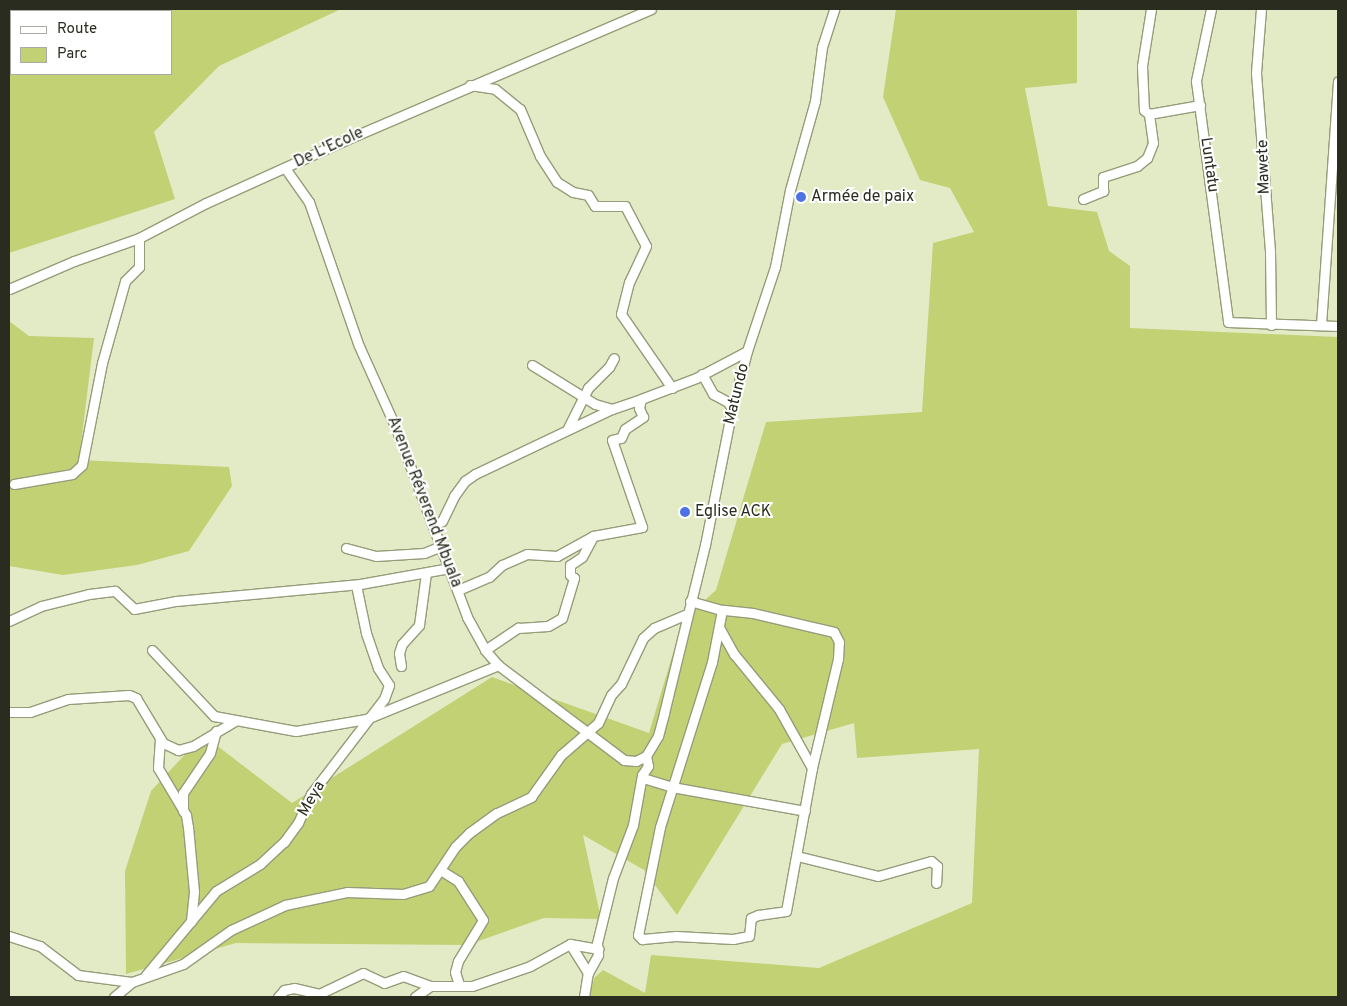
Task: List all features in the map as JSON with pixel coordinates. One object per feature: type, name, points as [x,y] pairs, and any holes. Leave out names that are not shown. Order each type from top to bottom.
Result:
[{"type":"street","name":"De L'Ecole","points":[[9,289],[74,261],[140,238],[206,203],[468,85],[651,9]]},
{"type":"street","name":"Matundo","points":[[584,997],[588,973],[599,949],[597,943],[613,878],[628,841],[642,776],[648,766],[646,756],[658,736],[705,545],[732,409],[747,351],[775,266],[790,190],[815,101],[822,46],[834,9]]},
{"type":"street","points":[[1083,199],[1102,192],[1103,177],[1137,166],[1147,158],[1154,143],[1149,114],[1144,110],[1142,66],[1151,9]]},
{"type":"street","name":"Luntatu","points":[[1211,9],[1196,81],[1229,323],[1272,325]]},
{"type":"street","name":"Mawete","points":[[1260,9],[1256,73],[1270,251],[1272,325]]},
{"type":"street","points":[[1321,326],[1338,82]]},
{"type":"street","points":[[468,85],[495,89],[520,109],[540,156],[557,182],[573,192],[588,195],[595,206],[625,206],[646,246],[629,282],[621,314],[672,388]]},
{"type":"street","points":[[1149,114],[1200,105]]},
{"type":"street","name":"Avenue Réverend Mbuala","points":[[285,168],[309,202],[358,346],[395,426],[472,626],[485,650],[498,665],[586,733],[630,762],[642,776]]},
{"type":"street","points":[[14,484],[72,474],[82,465],[102,363],[125,281],[139,267],[140,238]]},
{"type":"street","points":[[1272,325],[1338,326]]},
{"type":"street","points":[[433,526],[442,521],[464,481],[568,429],[612,409],[672,388],[747,351]]},
{"type":"street","points":[[568,429],[584,397],[614,358]]},
{"type":"street","points":[[532,364],[584,397],[612,409]]},
{"type":"street","points":[[702,374],[713,394],[728,402],[732,409]]},
{"type":"street","points":[[458,590],[489,577],[498,568],[524,555],[557,556],[593,536],[642,527],[612,440],[621,438],[625,429],[643,416],[640,408],[641,399]]},
{"type":"street","points":[[485,650],[518,628],[548,626],[562,618],[574,578],[570,575],[570,565],[582,557],[593,536]]},
{"type":"street","points":[[346,548],[376,556],[424,553],[441,546]]},
{"type":"street","points":[[9,621],[41,606],[89,594],[115,591],[134,609],[176,601],[356,585],[450,568]]},
{"type":"street","points":[[401,666],[399,653],[402,644],[421,619],[421,596],[426,573]]},
{"type":"street","name":"Meya","points":[[144,977],[216,891],[260,864],[284,842],[298,823],[311,794],[340,760],[366,719],[377,710],[389,685],[378,668],[366,633],[356,585]]},
{"type":"street","points":[[690,601],[722,610],[754,613],[834,632],[839,642],[838,659],[812,768],[798,856],[786,911],[751,918],[749,936],[726,939],[638,938],[660,827],[702,696],[720,626],[722,610]]},
{"type":"street","points":[[114,997],[132,982],[183,964],[232,930],[285,905],[347,892],[414,893],[429,886],[442,871],[455,847],[469,832],[497,813],[532,797],[561,755],[602,718],[611,695],[622,684],[643,638],[654,628],[687,614]]},
{"type":"street","points":[[720,626],[734,654],[778,709],[812,768]]},
{"type":"street","points":[[152,650],[206,711],[226,720],[237,720],[296,731],[366,719],[498,665]]},
{"type":"street","points":[[9,712],[30,712],[68,699],[129,695],[136,698],[160,739],[172,749],[183,750],[237,720]]},
{"type":"street","points":[[183,812],[183,793],[202,767],[216,731]]},
{"type":"street","points":[[160,739],[158,768],[183,812],[188,827],[193,882],[192,922]]},
{"type":"street","points":[[630,762],[646,756]]},
{"type":"street","points":[[642,776],[672,787],[805,811]]},
{"type":"street","points":[[798,856],[878,876],[934,862],[938,868],[936,882]]},
{"type":"street","points":[[442,871],[458,881],[482,920],[458,961],[455,972],[459,984]]},
{"type":"street","points":[[9,936],[40,946],[78,975],[132,982]]},
{"type":"street","points":[[570,944],[588,973]]},
{"type":"street","points":[[278,997],[288,989],[307,995],[319,994],[362,973],[384,983],[403,976],[430,986],[447,988],[459,984],[472,986],[502,976],[570,944],[599,949]]},
{"type":"street","points":[[415,997],[430,986]]},
{"type":"green space","points":[[9,9],[341,9],[219,66],[154,132],[175,199],[9,253]]},
{"type":"green space","points":[[896,9],[1077,9],[1077,83],[1025,88],[1048,206],[1097,212],[1109,251],[1130,266],[1130,328],[1338,337],[1338,997],[589,997],[594,978],[603,970],[645,993],[651,955],[819,968],[972,903],[979,749],[857,758],[854,723],[782,744],[677,915],[644,870],[583,835],[601,919],[544,918],[467,945],[236,943],[126,974],[125,871],[151,791],[203,735],[292,803],[492,677],[649,733],[683,620],[716,590],[766,422],[922,412],[933,243],[974,232],[950,188],[920,180],[883,97]]},
{"type":"green space","points":[[9,321],[29,336],[94,338],[79,460],[229,467],[232,486],[189,551],[137,565],[63,575],[9,566]]},
{"type":"place","name":"Armée de paix","points":[[801,197]]},
{"type":"place","name":"Eglise ACK","points":[[685,512]]}]
